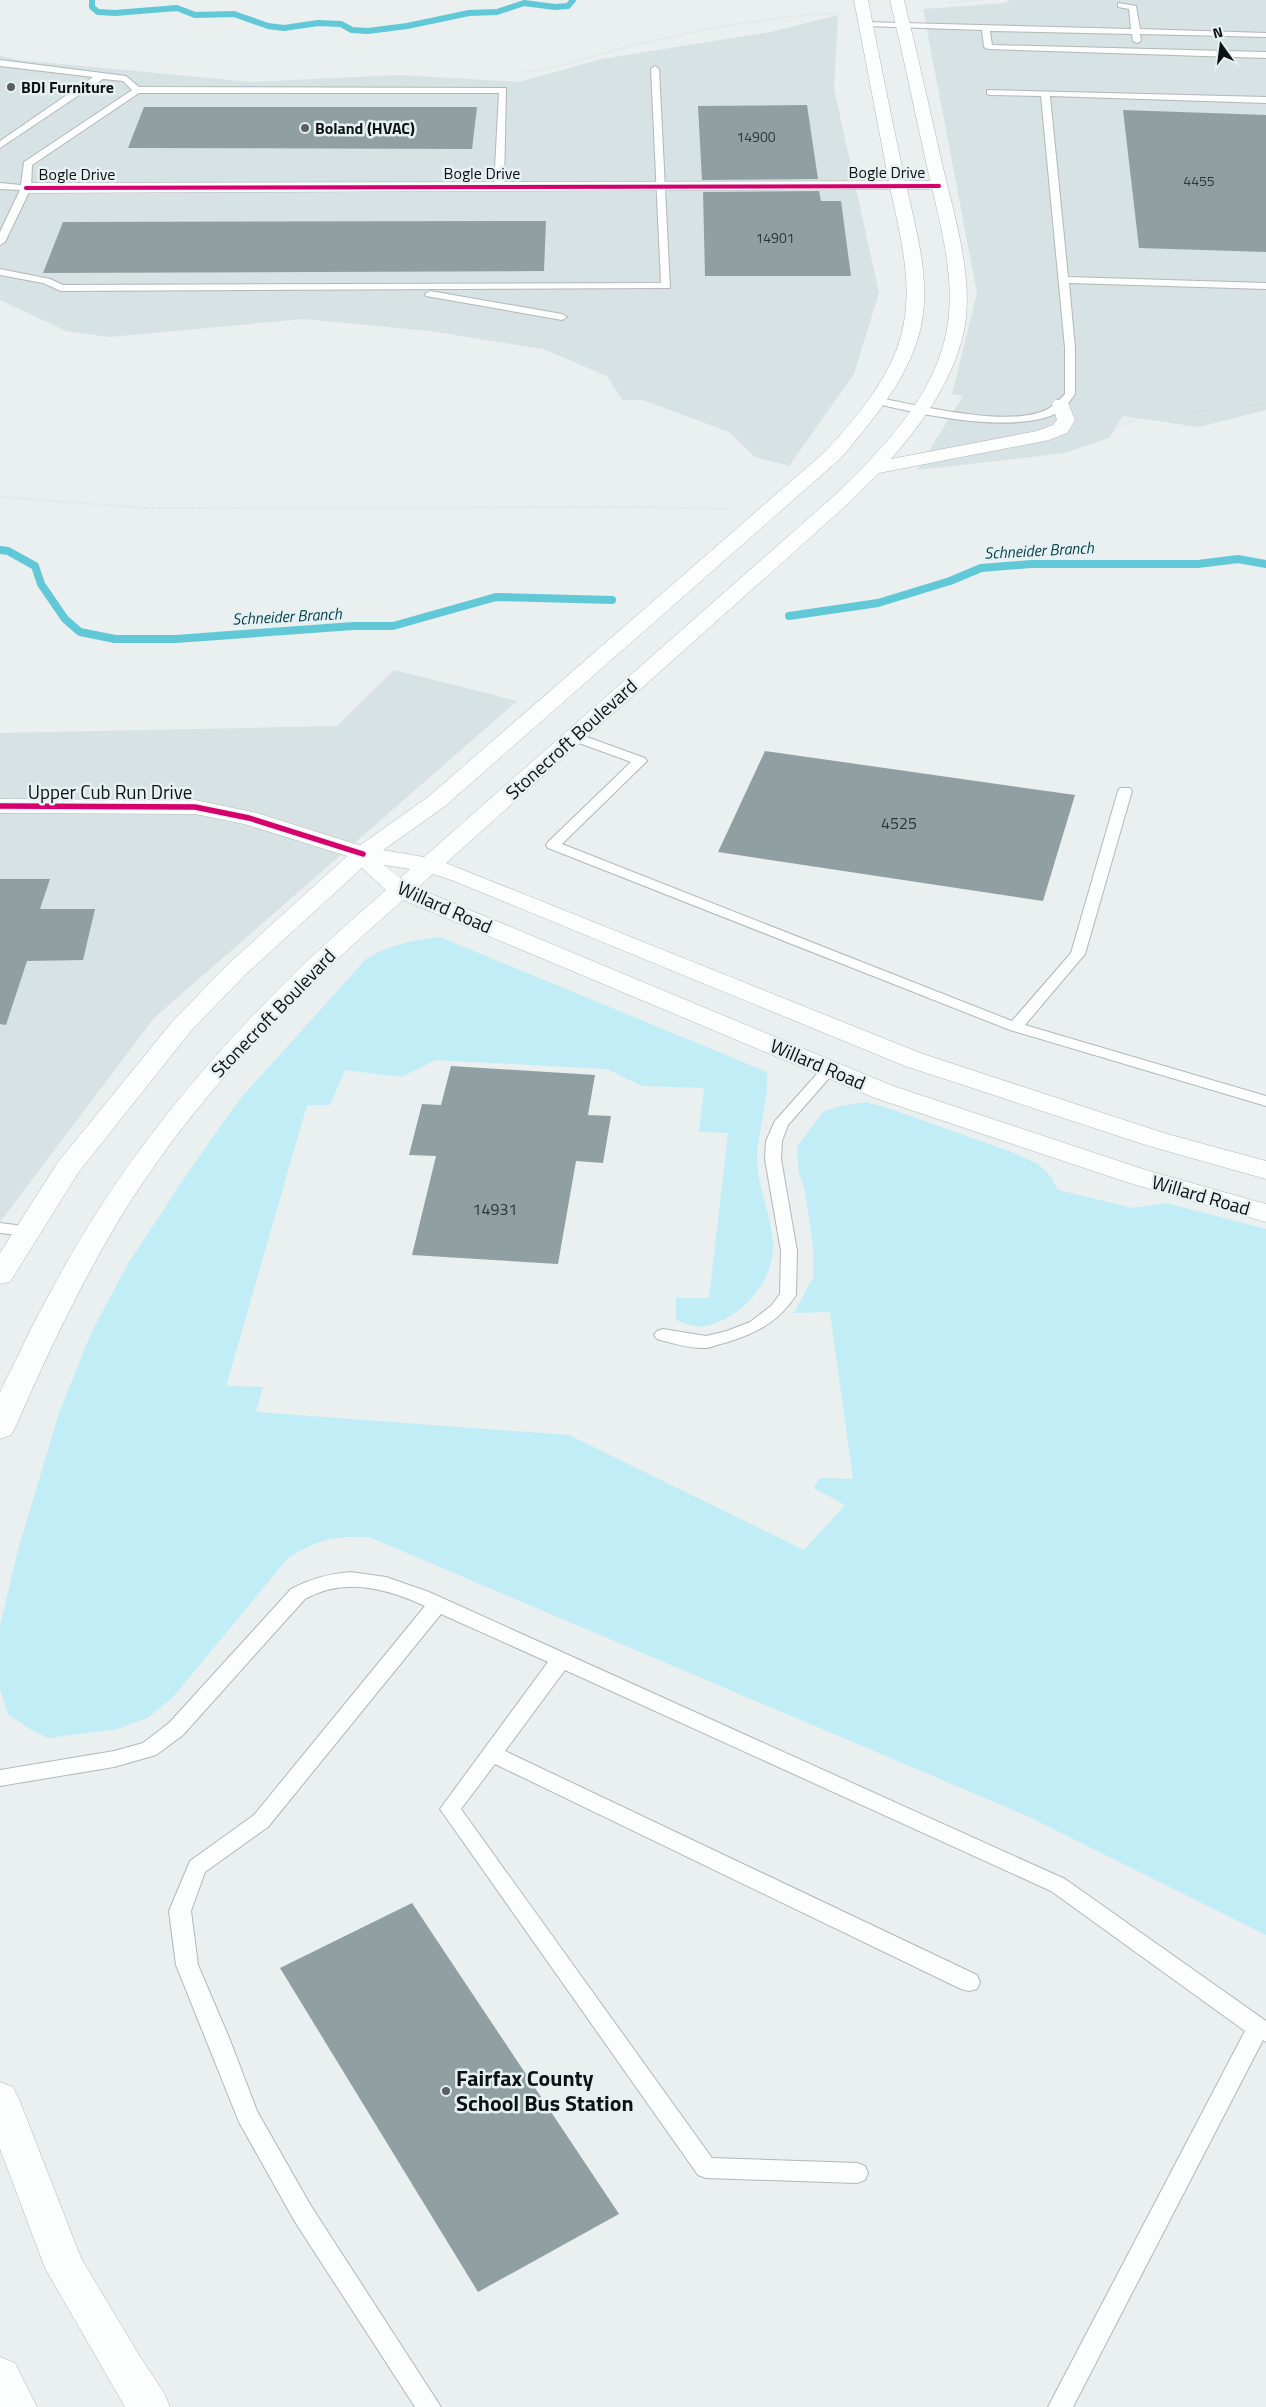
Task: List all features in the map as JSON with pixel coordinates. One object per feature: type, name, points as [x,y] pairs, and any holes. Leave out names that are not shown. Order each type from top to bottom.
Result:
[{"type":"main road","points":[[0,1275],[26,1231],[68,1168],[181,1027],[236,970],[363,854],[444,795],[834,454],[878,401],[904,350],[914,319],[914,268],[861,0]]},
{"type":"main road","name":"Stonecroft Boulevard","points":[[0,1428],[28,1364],[74,1272],[123,1192],[167,1130],[212,1074],[261,1020],[359,926],[723,605],[874,468],[895,445],[922,408],[949,355],[957,315],[954,260],[896,0]]},
{"type":"main road","name":"Bogle Drive","points":[[26,188],[939,186]]},
{"type":"main road","points":[[874,468],[1042,436],[1060,429],[1066,420],[1061,404]]},
{"type":"main road","name":"Upper Cub Run Drive","points":[[0,806],[195,807],[250,818],[363,854]]},
{"type":"main road","name":"Willard Road","points":[[363,854],[429,865],[462,876],[914,1060],[1158,1140],[1266,1170]]},
{"type":"main road","name":"Willard Road","points":[[363,854],[377,871],[401,890],[884,1092],[1136,1176],[1266,1213]]},
{"type":"main road","points":[[0,2099],[64,2268],[124,2369],[149,2407]]},
{"type":"main road","points":[[0,2377],[16,2407]]},
{"type":"lane","points":[[1121,5],[1133,8],[1138,51]]},
{"type":"lane","points":[[865,24],[1266,35]]},
{"type":"lane","points":[[986,28],[988,47],[1266,54]]},
{"type":"lane","points":[[0,63],[126,79],[137,90]]},
{"type":"lane","points":[[0,272],[46,281],[61,288],[666,286],[655,69]]},
{"type":"lane","points":[[0,145],[101,76]]},
{"type":"lane","points":[[0,242],[26,188],[27,164],[137,90],[503,90],[499,186]]},
{"type":"lane","points":[[990,92],[1266,100]]},
{"type":"lane","points":[[878,401],[973,417],[1025,418],[1049,412],[1061,404],[1070,394],[1070,348],[1045,93]]},
{"type":"lane","points":[[0,186],[26,188]]},
{"type":"lane","points":[[1063,280],[1266,286]]},
{"type":"lane","points":[[386,287],[562,317]]},
{"type":"lane","points":[[574,736],[640,761],[552,845],[1015,1027],[1266,1101]]},
{"type":"lane","points":[[1015,1027],[1078,954],[1125,791]]},
{"type":"lane","points":[[663,1335],[706,1342],[732,1336],[763,1320],[777,1310],[788,1295],[789,1251],[773,1159],[774,1141],[782,1124],[792,1110],[829,1069]]},
{"type":"lane","points":[[0,1228],[26,1231]]},
{"type":"lane","points":[[0,1778],[114,1759],[149,1749],[176,1729],[298,1594],[312,1584],[354,1580],[405,1588],[1058,1885],[1262,2030],[1060,2407]]},
{"type":"lane","points":[[429,2407],[303,2214],[248,2115],[187,1965],[180,1911],[197,1867],[261,1822],[438,1604]]},
{"type":"lane","points":[[561,1660],[450,1809],[706,2168],[857,2173]]},
{"type":"lane","points":[[491,1754],[969,1982]]},
{"type":"path","points":[[514,72],[544,70],[696,30],[782,16],[837,13]]},
{"type":"path","points":[[0,497],[146,508],[645,507],[738,510]]},
{"type":"shaded area","points":[[1010,0],[1266,0],[1266,410],[1199,427],[1123,416],[1109,438],[1065,453],[917,470],[963,396],[952,394],[977,293],[923,9],[1005,3]]},
{"type":"shaded area","points":[[838,15],[834,89],[879,293],[854,374],[789,466],[755,457],[729,432],[643,400],[622,400],[607,376],[543,349],[430,331],[304,319],[109,337],[66,331],[0,300],[0,56],[19,60],[251,82],[399,75],[519,82],[602,59],[771,32]]},
{"type":"shaded area","points":[[394,670],[517,701],[154,1018],[0,1222],[0,733],[337,726]]},
{"type":"shaded area","points":[[440,937],[767,1072],[766,1095],[757,1162],[773,1245],[772,1259],[768,1272],[753,1297],[731,1316],[705,1326],[690,1325],[676,1320],[676,1298],[709,1298],[728,1133],[699,1132],[704,1088],[642,1086],[607,1069],[436,1060],[401,1077],[345,1070],[330,1105],[307,1105],[226,1386],[263,1387],[256,1412],[569,1435],[804,1550],[845,1505],[814,1488],[820,1478],[853,1479],[830,1312],[794,1313],[813,1278],[813,1247],[805,1190],[799,1173],[797,1147],[823,1112],[840,1106],[866,1102],[1017,1154],[1038,1164],[1051,1177],[1058,1190],[1133,1208],[1166,1203],[1266,1229],[1266,1935],[1025,1815],[369,1537],[346,1537],[327,1540],[288,1558],[173,1697],[149,1717],[117,1729],[48,1738],[30,1729],[8,1714],[0,1689],[0,1626],[18,1550],[59,1413],[91,1333],[129,1262],[191,1168],[240,1099],[367,958],[402,944]]},
{"type":"building","points":[[807,105],[818,179],[702,180],[698,106]]},
{"type":"building","name":"Boland (HVAC)","points":[[144,107],[477,107],[472,149],[128,148]]},
{"type":"building","points":[[1123,110],[1266,115],[1266,252],[1139,248]]},
{"type":"building","points":[[819,191],[821,201],[841,201],[851,276],[705,276],[703,192]]},
{"type":"building","points":[[546,221],[544,271],[43,273],[63,222]]},
{"type":"building","points":[[765,751],[1075,795],[1043,901],[718,852]]},
{"type":"building","points":[[0,879],[50,879],[40,909],[95,909],[83,960],[27,961],[6,1025],[0,1024]]},
{"type":"building","points":[[451,1066],[595,1075],[588,1115],[611,1116],[603,1163],[576,1161],[558,1264],[412,1255],[436,1156],[409,1155],[422,1104],[441,1105]]},
{"type":"building","name":"Fairfax County School Bus Station","points":[[412,1903],[619,2214],[478,2292],[280,1968]]},
{"type":"waterway","points":[[92,0],[92,7],[98,12],[115,13],[177,8],[195,15],[234,14],[268,26],[284,28],[318,23],[341,24],[352,30],[368,31],[407,26],[469,13],[497,12],[524,3],[555,7],[568,6],[573,0]]},
{"type":"waterway","name":"Schneider Branch","points":[[0,550],[8,551],[35,566],[41,584],[65,619],[80,632],[115,639],[176,639],[353,626],[393,626],[496,597],[612,600]]},
{"type":"waterway","name":"Schneider Branch","points":[[789,616],[878,603],[950,581],[981,568],[1031,564],[1198,564],[1238,559],[1266,564]]},
{"type":"cycle path","points":[[26,188],[939,186]]},
{"type":"cycle path","points":[[0,806],[195,807],[249,818],[363,854]]},
{"type":"place","name":"BDI Furniture","points":[[11,87]]},
{"type":"place","name":"Boland (HVAC)","points":[[305,128]]},
{"type":"place","name":"Fairfax County School Bus Station","points":[[446,2091]]}]
